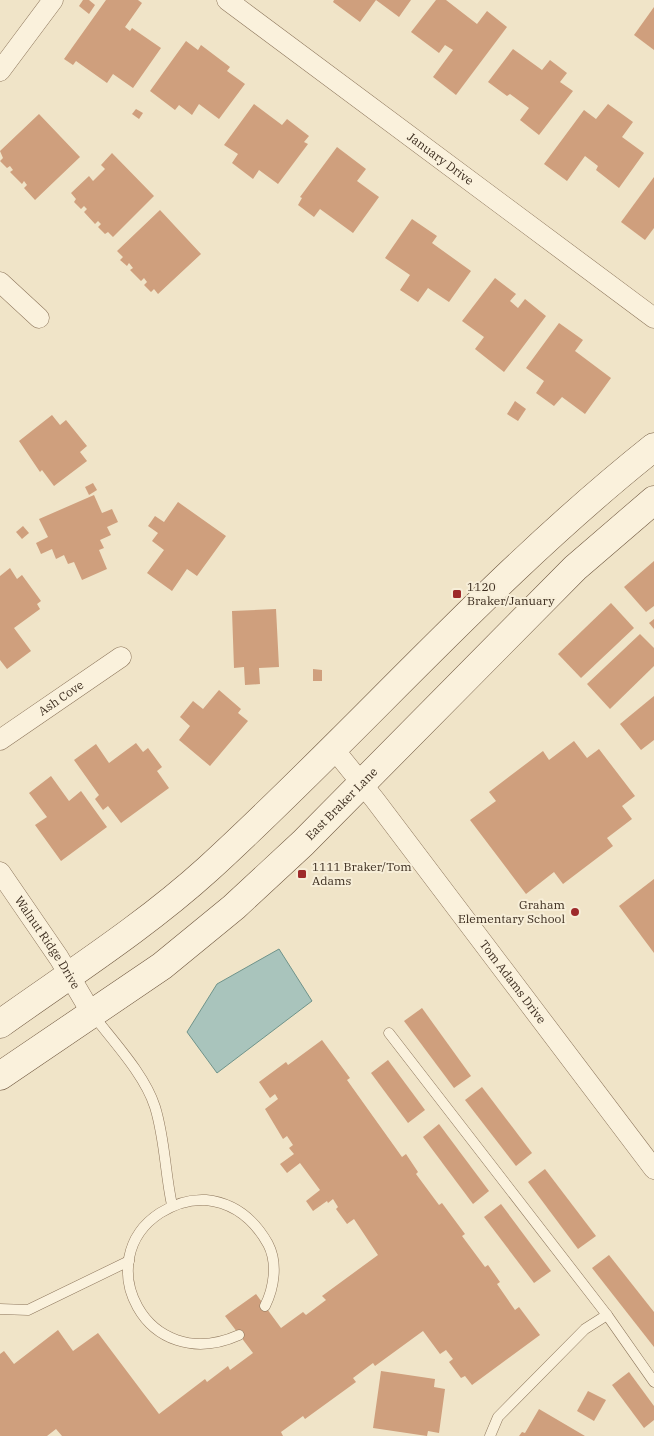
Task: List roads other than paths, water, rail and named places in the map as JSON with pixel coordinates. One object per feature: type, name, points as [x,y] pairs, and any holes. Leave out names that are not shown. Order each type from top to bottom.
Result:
[{"type":"main road","points":[[0,1024],[149,917],[206,870],[539,544],[599,490],[654,447]]},
{"type":"main road","name":"East Braker Lane","points":[[0,1076],[162,966],[234,907],[303,843],[575,568],[654,500]]},
{"type":"street","points":[[0,71],[53,0]]},
{"type":"street","name":"January Drive","points":[[227,0],[654,318]]},
{"type":"street","points":[[0,282],[39,318]]},
{"type":"street","name":"Ash Cove","points":[[0,740],[121,657]]},
{"type":"street","name":"Tom Adams Drive","points":[[332,748],[362,783],[654,1169]]},
{"type":"street","name":"Walnut Ridge Drive","points":[[0,872],[69,975],[92,1014]]},
{"type":"lane","points":[[92,1014],[138,1074],[155,1105],[164,1144],[165,1173],[172,1205]]},
{"type":"lane","points":[[389,1033],[608,1315],[654,1382]]},
{"type":"lane","points":[[239,1335],[222,1342],[198,1346],[174,1341],[153,1328],[138,1309],[129,1286],[129,1261],[136,1238],[152,1218],[172,1205],[195,1199],[218,1201],[240,1210],[258,1226],[269,1247],[274,1270],[271,1294],[265,1306]]},
{"type":"lane","points":[[0,1309],[28,1310],[129,1261]]},
{"type":"lane","points":[[490,1436],[498,1417],[585,1329],[608,1315]]},
{"type":"water","points":[[279,949],[312,1001],[217,1073],[187,1032],[217,984]]},
{"type":"place","name":"1120 Braker/January","points":[[457,594]]},
{"type":"place","name":"1111 Braker/Tom Adams","points":[[302,874]]},
{"type":"place","name":"Graham Elementary School","points":[[575,912]]}]
